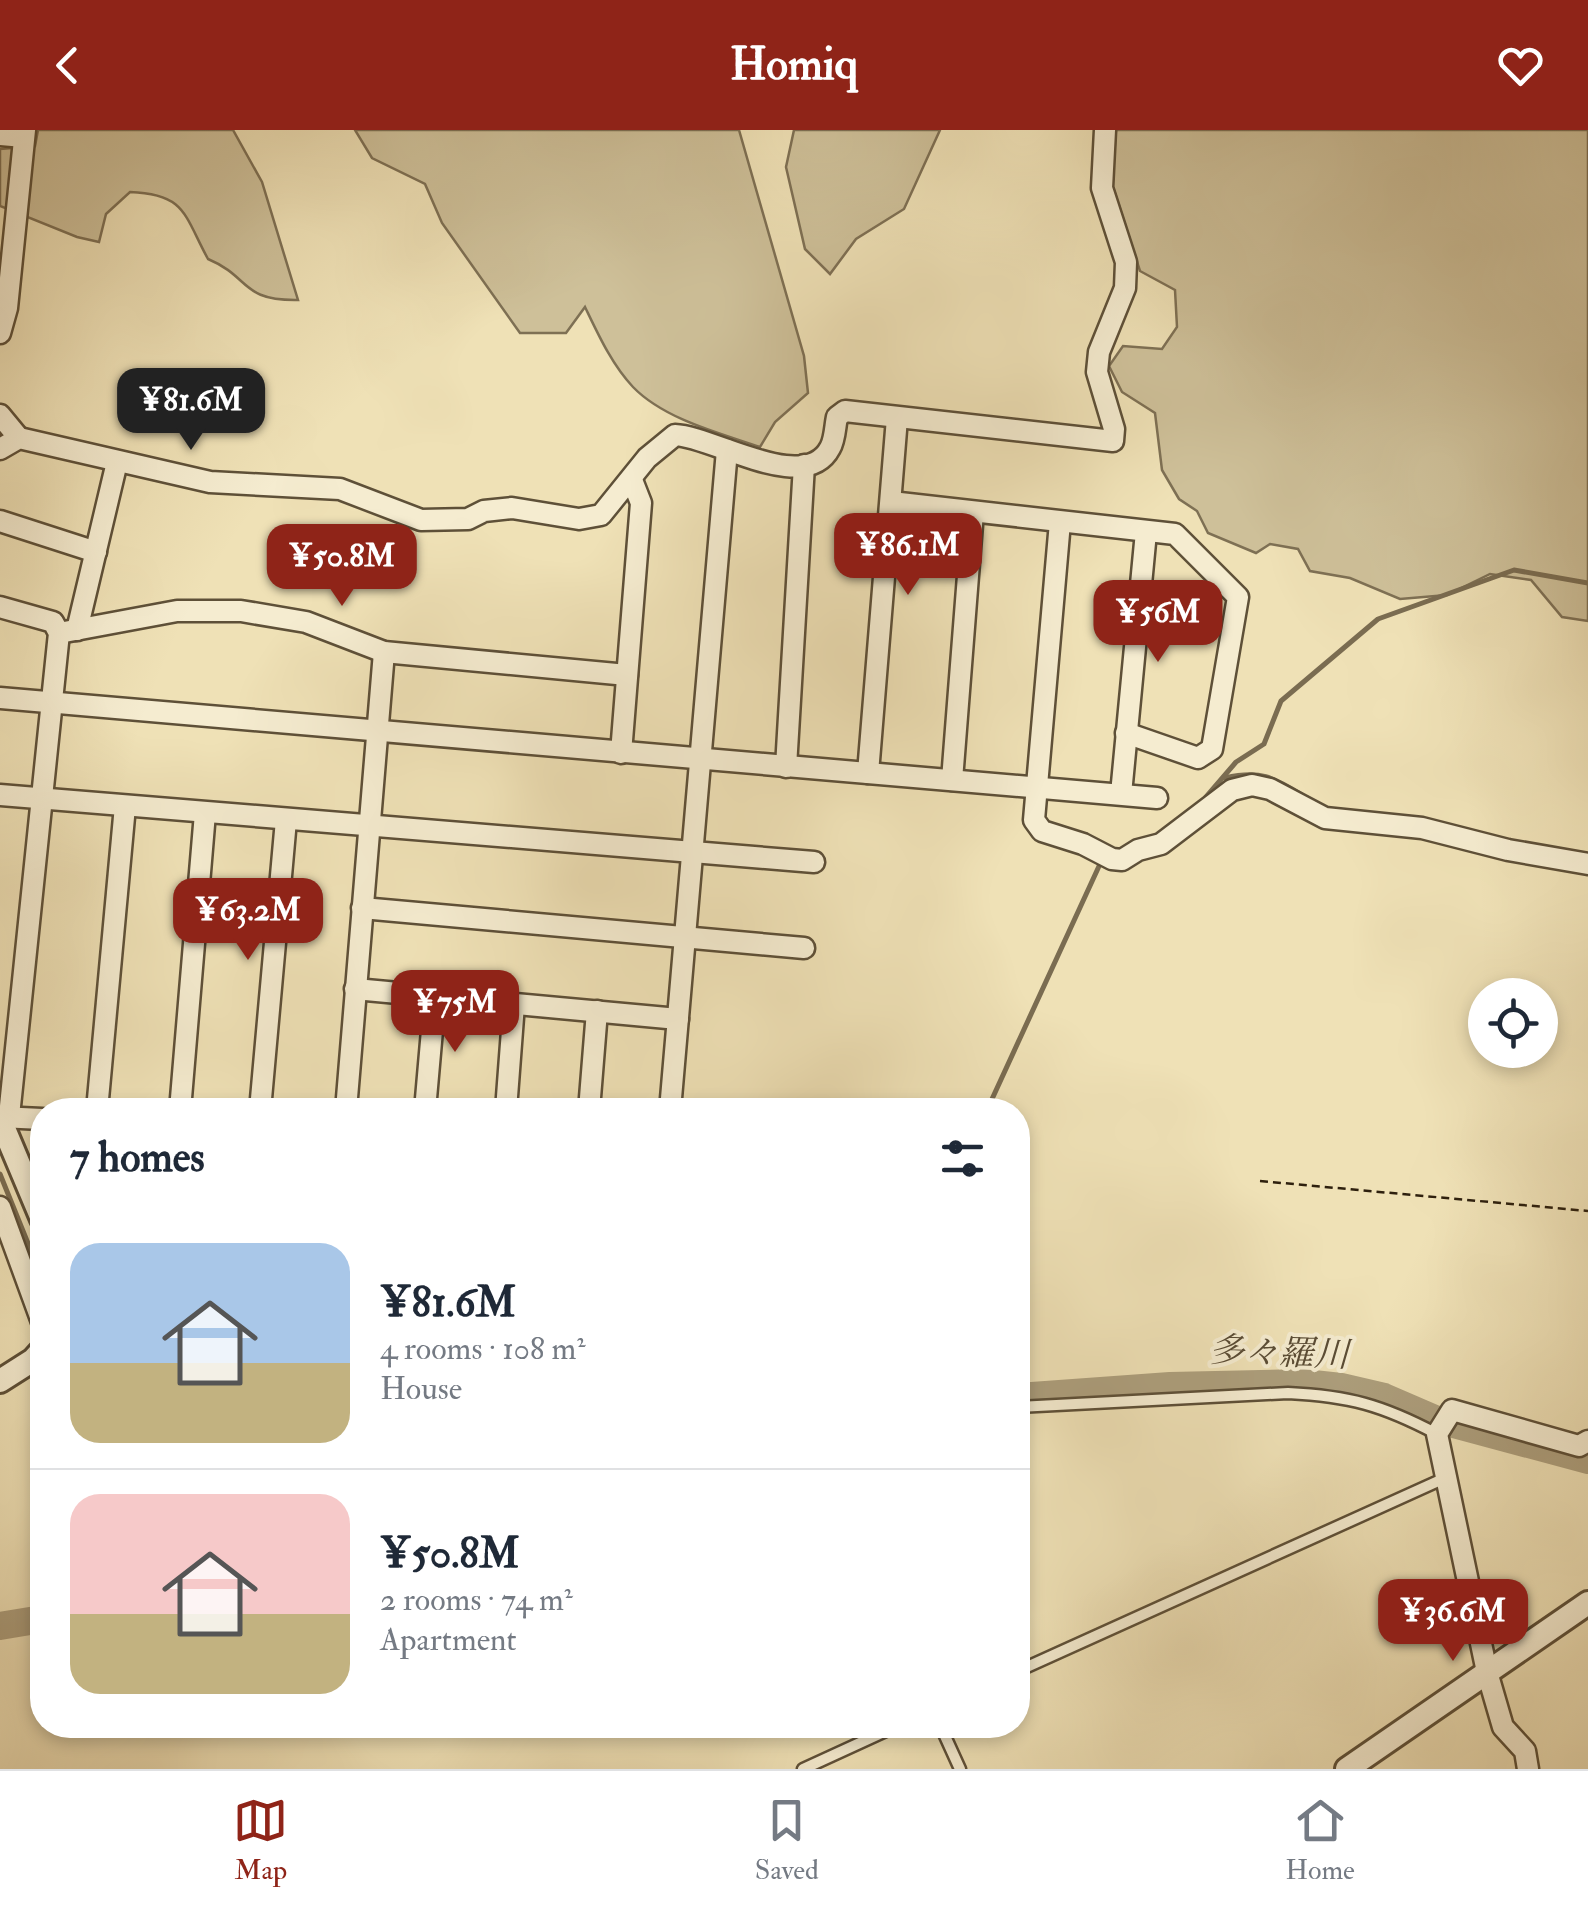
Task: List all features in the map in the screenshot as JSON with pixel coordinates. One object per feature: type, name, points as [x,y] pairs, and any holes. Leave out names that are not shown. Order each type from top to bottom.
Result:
[{"type":"street","points":[[0,414],[9,444],[210,482],[340,490],[421,520],[468,519],[484,510],[512,508],[590,519],[600,515],[647,458],[674,435],[707,440],[755,461],[790,466],[814,463],[830,450],[836,417],[844,411],[1113,441],[1114,429],[1097,372],[1099,352],[1125,288],[1126,262],[1102,188],[1105,130]]},
{"type":"street","points":[[0,135],[25,133],[7,308],[0,333]]},
{"type":"street","points":[[868,773],[897,418]]},
{"type":"street","points":[[671,1098],[728,450]]},
{"type":"street","points":[[30,1184],[3,1117],[40,799],[68,632],[96,552],[118,462]]},
{"type":"street","points":[[786,767],[804,464]]},
{"type":"street","points":[[621,753],[640,503],[632,480]]},
{"type":"street","points":[[891,502],[1175,534],[1238,596],[1212,749],[1198,758],[1126,733]]},
{"type":"street","points":[[952,780],[974,512]]},
{"type":"street","points":[[0,522],[96,552]]},
{"type":"street","points":[[1060,522],[1034,820],[1042,831],[1122,860],[1138,850],[1161,844],[1232,790],[1252,786],[1270,789],[1325,818],[1422,828],[1508,850],[1588,864]]},
{"type":"street","points":[[1120,794],[1146,532]]},
{"type":"street","points":[[0,607],[53,622],[68,632],[177,611],[241,611],[306,622],[384,652],[627,675]]},
{"type":"street","points":[[347,1098],[384,652]]},
{"type":"street","points":[[0,698],[1157,798]]},
{"type":"street","points":[[0,795],[814,862]]},
{"type":"street","points":[[98,1098],[125,806]]},
{"type":"street","points":[[181,1098],[205,813]]},
{"type":"street","points":[[261,1098],[286,820]]},
{"type":"street","points":[[362,908],[804,948]]},
{"type":"street","points":[[355,989],[678,1019]]},
{"type":"street","points":[[427,1098],[435,996]]},
{"type":"street","points":[[507,1098],[514,1004]]},
{"type":"street","points":[[590,1098],[597,1011]]},
{"type":"street","points":[[3,1117],[30,1118]]},
{"type":"street","points":[[0,1208],[30,1289]]},
{"type":"street","points":[[0,1381],[30,1362]]},
{"type":"street","points":[[1528,1769],[1524,1752],[1503,1727],[1488,1672],[1446,1477],[1442,1425],[1452,1410],[1579,1446],[1588,1442]]},
{"type":"street","points":[[1347,1769],[1588,1603]]},
{"type":"lane","points":[[1030,1406],[1288,1392],[1371,1403],[1442,1425]]},
{"type":"lane","points":[[1030,1666],[1446,1477]]},
{"type":"lane","points":[[803,1769],[871,1738]]},
{"type":"lane","points":[[946,1738],[960,1769]]},
{"type":"path","points":[[1260,1181],[1588,1211]]},
{"type":"shaded area","points":[[38,130],[233,130],[262,182],[298,300],[255,292],[208,259],[188,219],[173,202],[162,197],[130,192],[106,214],[99,242],[0,206],[0,149],[35,146]]},
{"type":"shaded area","points":[[355,130],[739,130],[804,356],[808,393],[775,422],[760,447],[693,424],[646,398],[618,369],[585,307],[566,333],[520,333],[442,223],[425,184],[372,158]]},
{"type":"shaded area","points":[[794,130],[940,130],[904,209],[856,239],[830,274],[805,249],[786,167]]},
{"type":"shaded area","points":[[1116,130],[1588,130],[1588,621],[1562,617],[1531,580],[1490,574],[1447,595],[1400,599],[1350,578],[1310,571],[1298,549],[1270,544],[1256,553],[1208,533],[1197,511],[1179,499],[1162,470],[1155,413],[1122,392],[1109,366],[1123,346],[1162,349],[1177,327],[1175,290],[1140,271],[1112,184]]},
{"type":"waterway","points":[[1206,797],[1236,762],[1264,744],[1281,701],[1378,619],[1514,570],[1588,583]]},
{"type":"waterway","points":[[1225,778],[1266,777],[1302,795]]},
{"type":"waterway","points":[[993,1098],[1105,860]]},
{"type":"waterway","points":[[0,1174],[30,1248]]},
{"type":"waterway","name":"多々羅川","points":[[1030,1396],[1170,1386],[1304,1383],[1341,1387],[1384,1397],[1435,1419],[1588,1460]]},
{"type":"waterway","name":"多々羅川","points":[[0,1626],[30,1621]]}]
